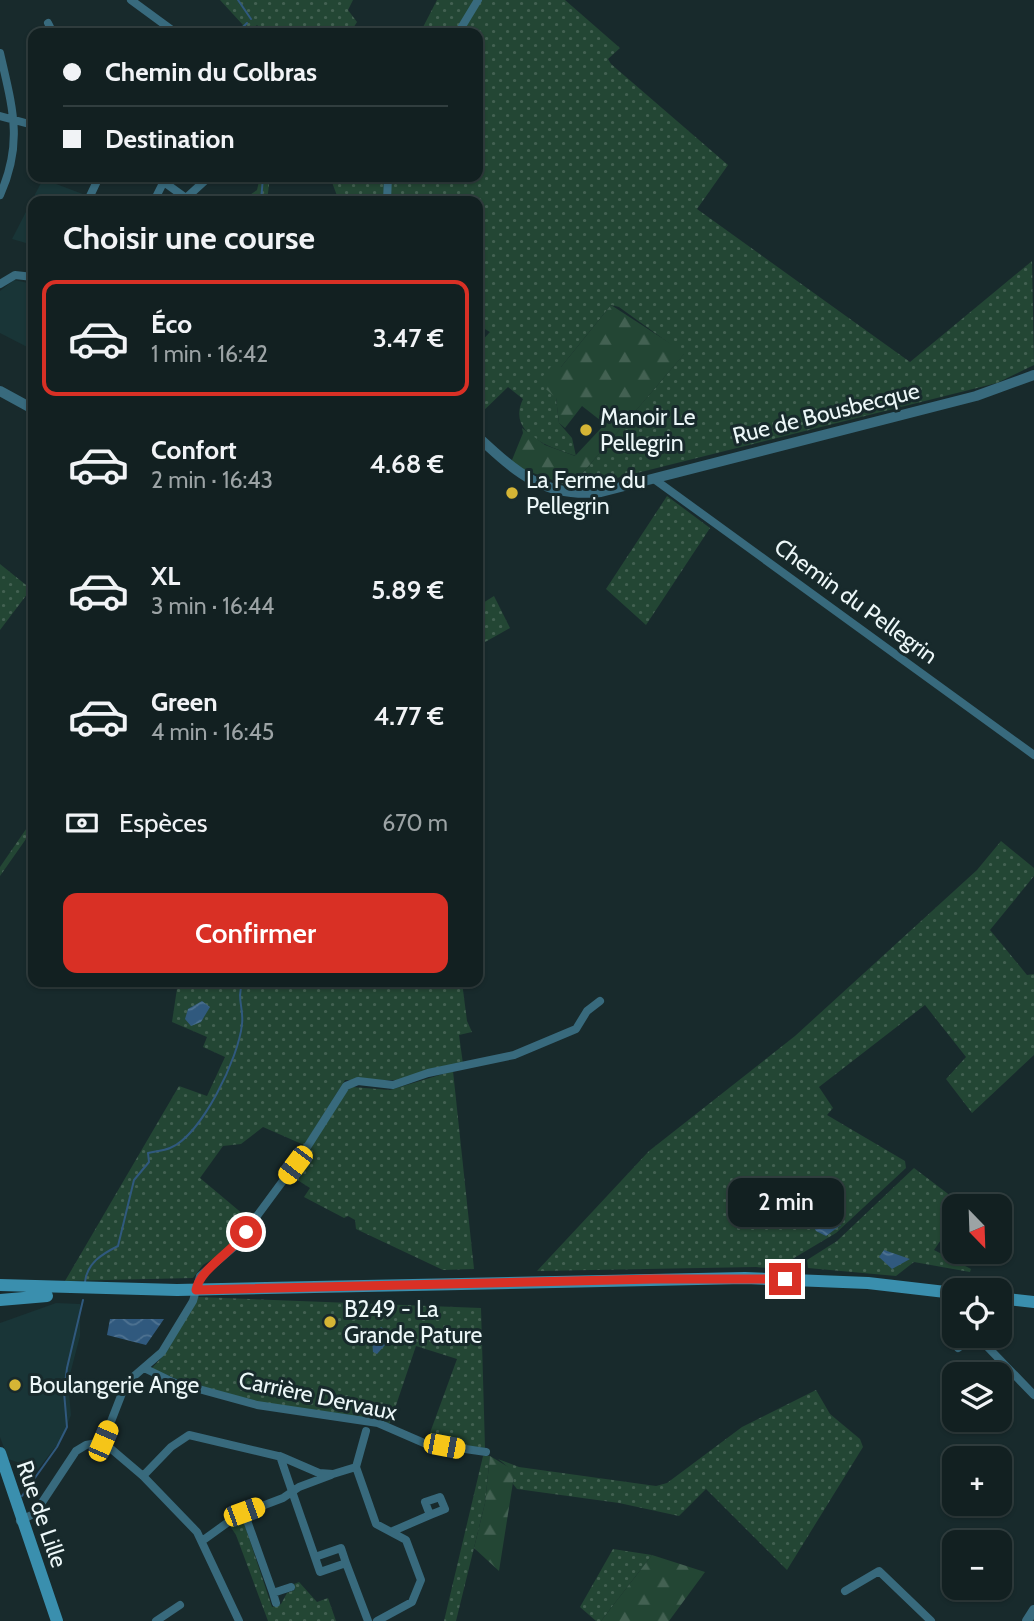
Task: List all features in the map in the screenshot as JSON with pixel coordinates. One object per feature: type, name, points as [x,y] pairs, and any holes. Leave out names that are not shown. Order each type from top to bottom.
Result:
[{"type":"main road","points":[[0,1285],[196,1290],[734,1278],[867,1283],[942,1292]]},
{"type":"main road","points":[[0,1300],[177,1290]]},
{"type":"main road","points":[[1012,1300],[1032,1302]]},
{"type":"main road","name":"Rue de Lille","points":[[0,1453],[57,1621]]},
{"type":"main road","name":"Rue de Lille","points":[[0,1470],[21,1521]]},
{"type":"street","points":[[131,0],[163,28]]},
{"type":"street","points":[[461,28],[478,0]]},
{"type":"street","points":[[48,23],[50,28]]},
{"type":"street","points":[[0,53],[9,80],[15,119],[13,158],[0,195]]},
{"type":"street","points":[[0,116],[28,123]]},
{"type":"street","points":[[90,196],[97,182]]},
{"type":"street","points":[[164,182],[183,196]]},
{"type":"street","points":[[192,196],[204,182]]},
{"type":"street","points":[[0,284],[15,275],[28,276]]},
{"type":"street","name":"Rue de Bousbecque","points":[[483,442],[518,474],[554,489],[595,493],[976,396],[1034,375]]},
{"type":"street","points":[[0,391],[28,406]]},
{"type":"street","name":"Chemin du Pellegrin","points":[[654,480],[1034,755]]},
{"type":"street","points":[[103,1441],[124,1387],[170,1339],[196,1290],[200,1276],[234,1247],[295,1165],[349,1083],[358,1081],[393,1085],[428,1073],[514,1055],[576,1029],[587,1011],[600,1001]]},
{"type":"street","points":[[989,1348],[1034,1395]]},
{"type":"street","name":"Carrière Dervaux","points":[[144,1368],[173,1382],[257,1405],[378,1423],[424,1443],[486,1452]]},
{"type":"street","points":[[366,1431],[356,1467],[376,1524],[393,1531],[409,1544],[419,1572],[420,1586],[409,1605],[377,1621]]},
{"type":"street","points":[[143,1476],[173,1446],[189,1435],[280,1456],[309,1470],[333,1474]]},
{"type":"street","points":[[103,1441],[143,1476],[193,1528],[202,1541],[239,1621]]},
{"type":"street","points":[[21,1521],[35,1513],[76,1451],[86,1445],[103,1441]]},
{"type":"street","points":[[280,1456],[320,1572],[346,1563]]},
{"type":"street","points":[[202,1541],[244,1512],[356,1467]]},
{"type":"street","points":[[244,1512],[276,1603]]},
{"type":"street","points":[[393,1531],[430,1515]]},
{"type":"street","points":[[315,1557],[341,1548],[368,1621]]},
{"type":"street","points":[[845,1591],[879,1571],[931,1621]]},
{"type":"street","points":[[273,1593],[290,1587]]},
{"type":"street","points":[[156,1621],[180,1605]]},
{"type":"street","points":[[1027,1621],[1034,1610]]},
{"type":"shaded area","points":[[41,182],[51,182],[88,196],[34,196]]},
{"type":"shaded area","points":[[28,208],[28,244],[12,239]]},
{"type":"shaded area","points":[[14,280],[28,283],[28,347],[0,333],[0,291]]},
{"type":"shaded area","points":[[56,1303],[80,1304],[80,1336],[68,1382],[71,1415],[61,1440],[38,1469],[8,1459],[0,1437],[0,1323]]},
{"type":"green space","points":[[220,0],[353,0],[348,10],[357,22],[353,28],[260,28],[257,25],[254,28],[240,28],[243,25]]},
{"type":"green space","points":[[437,0],[565,0],[620,48],[608,59],[611,64],[728,165],[697,209],[910,362],[1032,261],[1034,365],[997,383],[617,478],[580,476],[684,354],[619,307],[611,305],[561,367],[556,398],[559,423],[572,438],[576,456],[543,443],[525,430],[519,411],[523,399],[508,387],[483,411],[483,340],[490,332],[483,328],[483,196],[337,196],[332,182],[483,182],[483,28],[423,28]]},
{"type":"green space","points":[[259,182],[269,182],[268,196],[248,196],[257,190]]},
{"type":"green space","points":[[611,305],[685,353],[580,476],[566,485],[514,466],[512,460],[523,433],[522,428],[545,445],[575,456],[605,424],[582,406],[565,428],[559,423],[556,398],[538,382],[554,363],[561,367]]},
{"type":"green space","points":[[667,496],[710,528],[646,625],[606,589]]},
{"type":"green space","points":[[0,564],[28,587],[28,593],[0,630]]},
{"type":"green space","points":[[494,596],[510,628],[483,643],[483,603]]},
{"type":"green space","points":[[28,826],[28,836],[0,876],[0,867]]},
{"type":"green space","points":[[1001,841],[1034,868],[1034,876],[990,930],[1027,975],[1034,974],[1034,1055],[972,1113],[946,1079],[966,1057],[925,1005],[819,1087],[833,1108],[827,1115],[905,1161],[906,1168],[836,1233],[789,1261],[790,1270],[756,1267],[537,1271],[649,1151],[795,1036],[977,870]]},
{"type":"green space","points":[[177,987],[463,987],[467,1021],[472,1032],[459,1035],[463,1064],[400,1080],[345,1080],[304,1145],[263,1127],[241,1144],[223,1146],[200,1178],[250,1220],[221,1254],[203,1265],[193,1278],[65,1281],[179,1086],[207,1096],[225,1057],[203,1047],[207,1037],[172,1022]]},
{"type":"green space","points":[[453,1071],[474,1269],[443,1270],[356,1229],[355,1220],[348,1216],[344,1218],[304,1197],[310,1188],[291,1176],[344,1093],[352,1087],[390,1090]]},
{"type":"green space","points":[[914,1168],[948,1194],[942,1194],[942,1238],[934,1250],[942,1254],[942,1264],[961,1264],[971,1269],[970,1272],[914,1262],[896,1276],[808,1268],[807,1260],[837,1241]]},
{"type":"green space","points":[[198,1297],[481,1308],[485,1448],[427,1441],[457,1359],[416,1346],[390,1423],[269,1404],[209,1389],[151,1369],[165,1354]]},
{"type":"green space","points":[[816,1390],[830,1414],[860,1439],[863,1447],[787,1570],[706,1489],[679,1516],[619,1503],[517,1489],[510,1470],[498,1459],[519,1467],[656,1486],[667,1483],[742,1427]]},
{"type":"green space","points":[[483,1456],[490,1456],[485,1503],[456,1621],[444,1621]]},
{"type":"green space","points":[[490,1456],[510,1468],[514,1476],[499,1571],[474,1548],[485,1503]]},
{"type":"green space","points":[[243,1520],[272,1607],[281,1604],[287,1593],[295,1590],[294,1584],[299,1582],[317,1602],[328,1598],[336,1621],[268,1621],[236,1535],[230,1526]]},
{"type":"green space","points":[[613,1549],[652,1555],[601,1621],[596,1621],[580,1607]]},
{"type":"green space","points":[[652,1555],[705,1572],[669,1621],[601,1621]]},
{"type":"water","points":[[202,1001],[210,1007],[201,1022],[191,1026],[185,1019],[188,1009]]},
{"type":"water","points":[[818,1212],[829,1215],[841,1225],[826,1236],[816,1231],[809,1219],[811,1214]]},
{"type":"water","points":[[884,1250],[910,1259],[892,1269],[879,1257]]},
{"type":"water","points":[[110,1319],[164,1319],[146,1345],[107,1335]]},
{"type":"water","points":[[381,1327],[393,1336],[377,1354],[373,1352],[372,1339]]},
{"type":"waterway","points":[[238,0],[251,19]]},
{"type":"waterway","points":[[242,28],[247,23]]},
{"type":"waterway","points":[[261,196],[263,182]]},
{"type":"waterway","points":[[85,1282],[92,1264],[118,1246],[134,1180],[149,1162],[148,1153],[167,1149],[182,1140],[194,1128],[217,1094],[239,1038],[242,987]]},
{"type":"waterway","points":[[22,1496],[57,1447],[67,1427],[64,1392],[67,1368],[83,1300]]},
{"type":"place","name":"Manoir Le Pellegrin","points":[[586,430]]},
{"type":"place","name":"La Ferme du Pellegrin","points":[[512,493]]},
{"type":"place","name":"B249 - La Grande Pature","points":[[330,1322]]},
{"type":"place","name":"Boulangerie Ange","points":[[15,1385]]},
{"type":"route","points":[[246,1232],[226,1255],[202,1273],[196,1290],[654,1279],[785,1279]]}]
